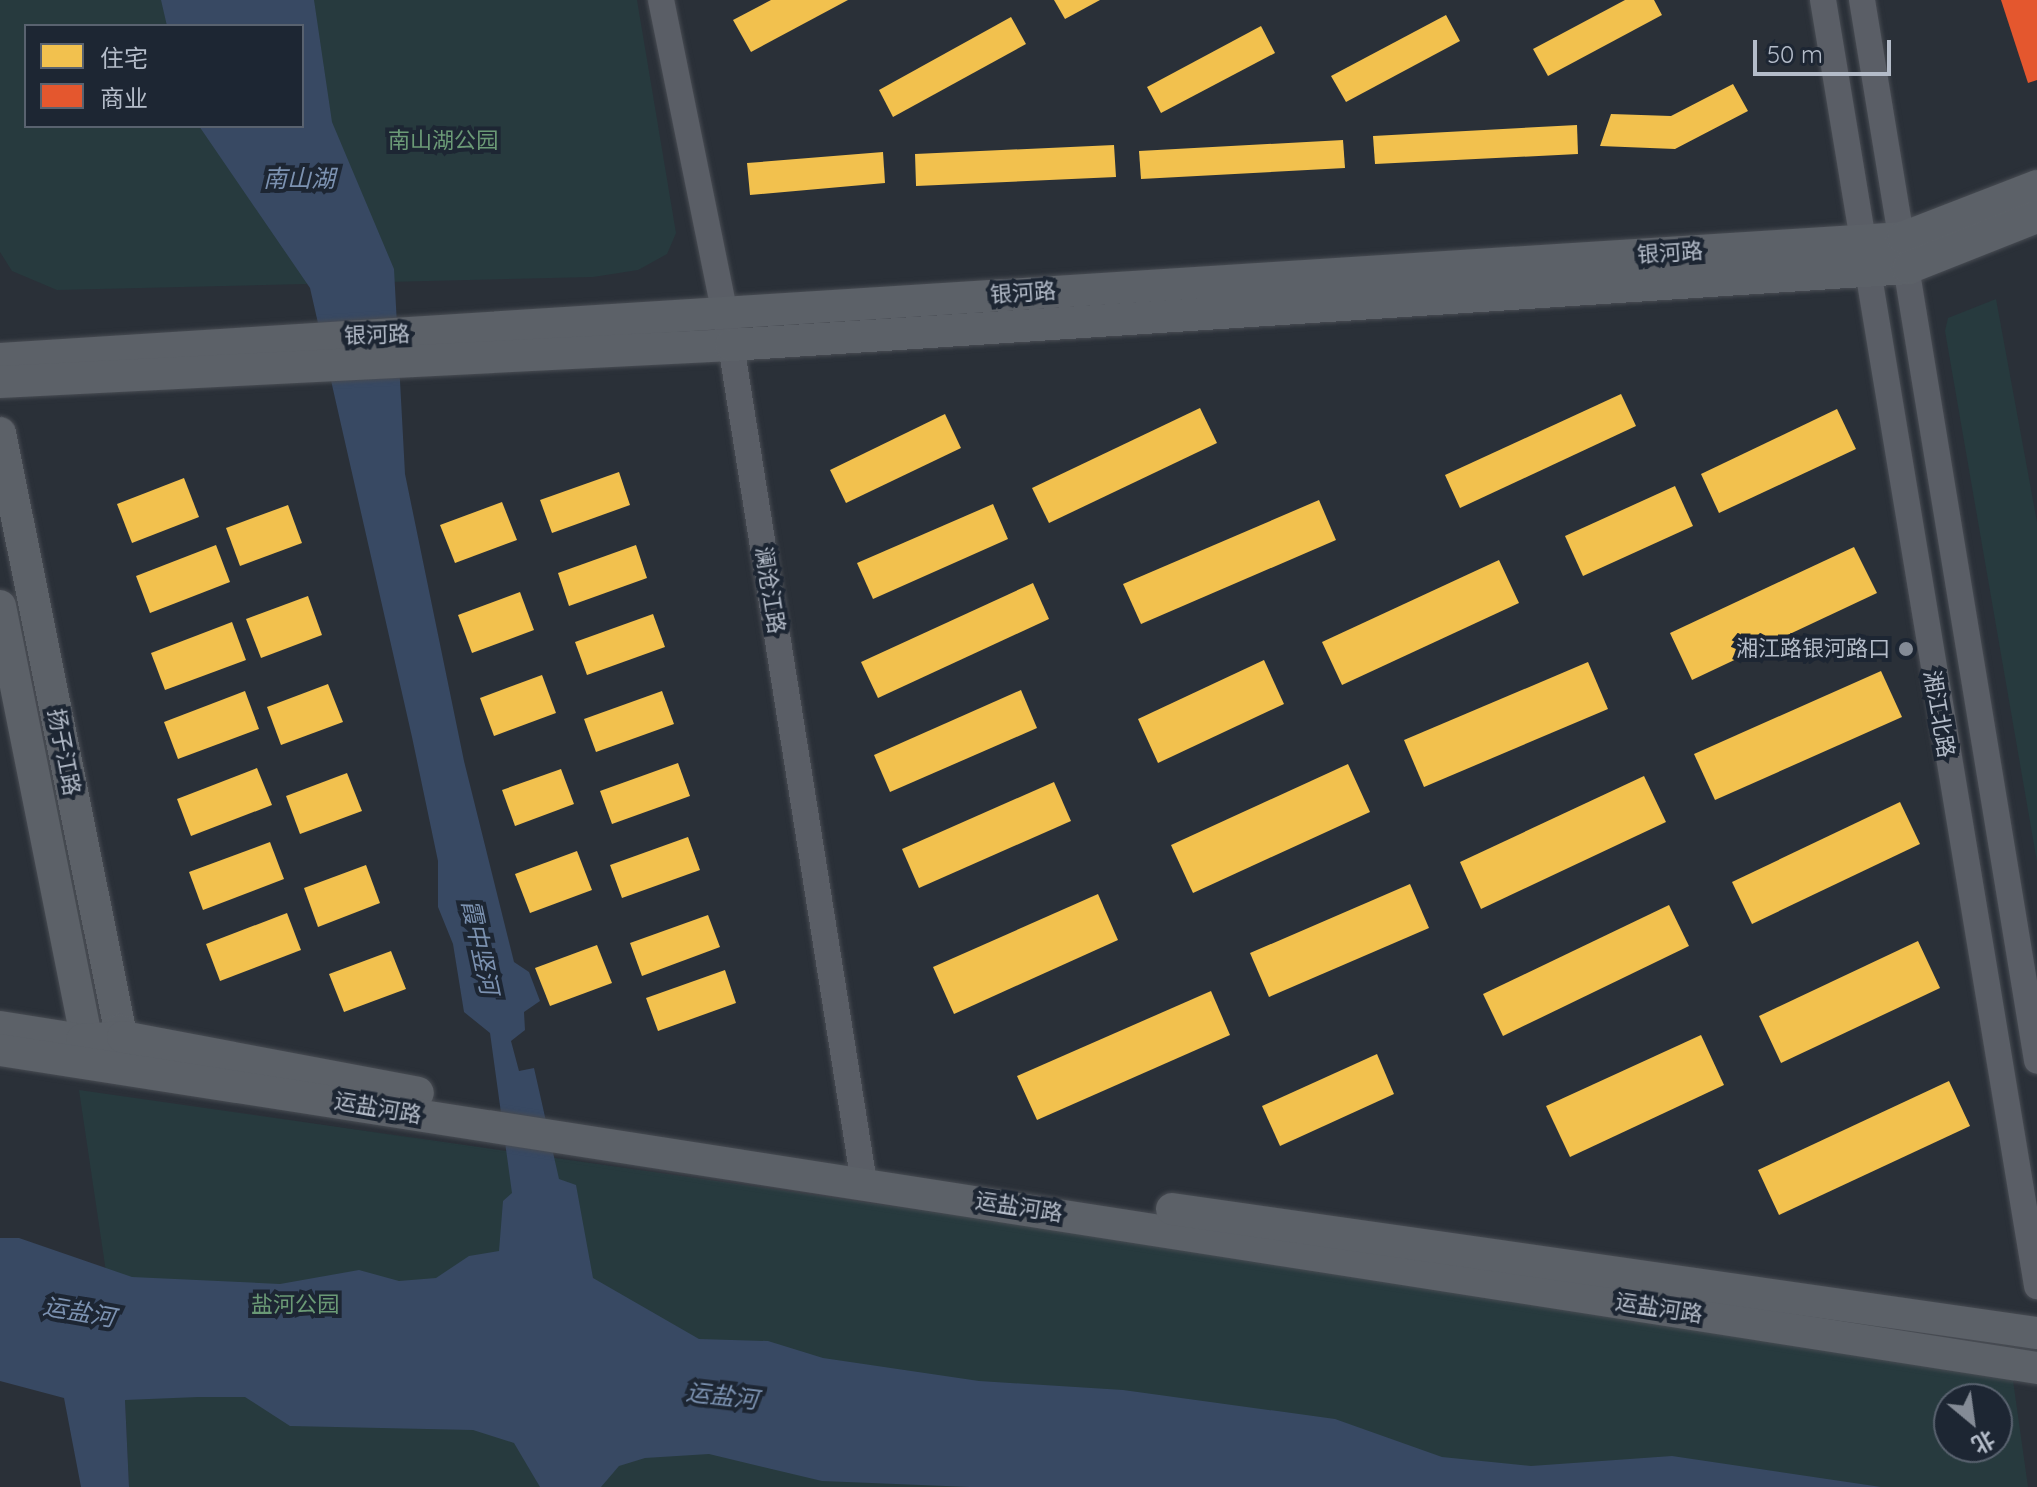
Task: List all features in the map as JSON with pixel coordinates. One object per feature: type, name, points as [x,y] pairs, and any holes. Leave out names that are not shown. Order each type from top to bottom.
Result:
[{"type":"main road","name":"银河路","points":[[1906,253],[2037,186]]},
{"type":"main road","name":"银河路","points":[[409,347],[719,312],[1906,253],[2037,217]]},
{"type":"main road","name":"银河路","points":[[0,359],[409,347],[731,345],[1861,254]]},
{"type":"main road","name":"银河路","points":[[0,382],[312,351]]},
{"type":"main road","name":"扬子江路","points":[[0,433],[123,1037],[139,1068]]},
{"type":"main road","name":"扬子江路","points":[[0,606],[87,1052]]},
{"type":"main road","name":"运盐河路","points":[[0,1027],[139,1068],[863,1174],[2037,1333]]},
{"type":"main road","name":"运盐河路","points":[[0,1050],[87,1052],[123,1037],[490,1117]]},
{"type":"main road","name":"运盐河路","points":[[863,1174],[2037,1368]]},
{"type":"street","name":"澜沧江路","points":[[661,0],[719,312],[731,345],[863,1174]]},
{"type":"street","name":"湘江北路","points":[[1823,0],[1861,254],[2037,1286]]},
{"type":"street","name":"湘江北路","points":[[1862,0],[2036,1051]]},
{"type":"street","points":[[1997,1049],[2036,1051]]},
{"type":"green space","name":"南山湖公园","points":[[0,0],[637,0],[676,233],[667,254],[638,270],[593,277],[57,290],[12,271],[0,252]]},
{"type":"green space","points":[[1996,299],[2037,522],[2037,862],[1945,331],[1948,318]]},
{"type":"green space","name":"盐河公园","points":[[79,1090],[2011,1366],[2028,1487],[129,1487],[125,1400]]},
{"type":"water","points":[[161,0],[314,0],[332,122],[394,269],[405,474],[464,761],[514,962],[529,972],[540,1001],[524,1012],[525,1030],[511,1041],[519,1071],[534,1068],[559,1179],[576,1185],[593,1278],[699,1339],[768,1341],[823,1358],[979,1381],[1123,1390],[1335,1419],[1442,1457],[1531,1466],[1672,1456],[1881,1487],[970,1487],[822,1481],[709,1454],[645,1458],[619,1466],[601,1487],[540,1487],[514,1443],[473,1430],[290,1426],[245,1397],[198,1397],[125,1400],[129,1487],[81,1487],[64,1398],[0,1381],[0,1238],[19,1238],[132,1277],[280,1284],[359,1270],[399,1281],[436,1278],[469,1256],[499,1251],[503,1201],[512,1193],[490,1033],[464,1012],[453,944],[438,907],[438,861],[310,288],[200,128],[304,128],[304,24],[167,24]]},
{"type":"building: 住宅","points":[[771,0],[848,0],[751,52],[733,20]]},
{"type":"building: 住宅","points":[[1054,0],[1100,0],[1065,19]]},
{"type":"building: 住宅","points":[[1625,0],[1654,0],[1662,15],[1548,76],[1533,49]]},
{"type":"building: 住宅","points":[[1446,15],[1460,41],[1346,102],[1331,76]]},
{"type":"building: 住宅","points":[[1011,17],[1026,44],[893,117],[879,90]]},
{"type":"building: 住宅","points":[[1261,26],[1275,53],[1161,113],[1147,87]]},
{"type":"building: 住宅","points":[[1733,84],[1748,111],[1675,149],[1600,146],[1611,114],[1671,116]]},
{"type":"building: 住宅","points":[[1577,125],[1578,154],[1375,164],[1373,136]]},
{"type":"building: 住宅","points":[[1343,140],[1345,168],[1141,179],[1139,151]]},
{"type":"building: 住宅","points":[[1114,145],[1116,177],[916,186],[915,154]]},
{"type":"building: 住宅","points":[[883,152],[885,183],[750,195],[747,163]]},
{"type":"building: 住宅","points":[[1621,394],[1636,426],[1460,508],[1445,475]]},
{"type":"building: 住宅","points":[[1200,408],[1217,443],[1049,523],[1032,488]]},
{"type":"building: 住宅","points":[[1837,409],[1856,449],[1719,513],[1701,474]]},
{"type":"building: 住宅","points":[[945,414],[961,448],[846,503],[830,470]]},
{"type":"building: 住宅","points":[[619,472],[630,505],[552,533],[540,500]]},
{"type":"building: 住宅","points":[[184,478],[199,517],[132,543],[117,504]]},
{"type":"building: 住宅","points":[[1675,486],[1693,526],[1583,576],[1565,536]]},
{"type":"building: 住宅","points":[[1319,500],[1336,540],[1141,624],[1123,584]]},
{"type":"building: 住宅","points":[[502,502],[517,540],[455,563],[440,525]]},
{"type":"building: 住宅","points":[[993,504],[1008,539],[873,599],[857,563]]},
{"type":"building: 住宅","points":[[288,505],[302,543],[240,566],[226,528]]},
{"type":"building: 住宅","points":[[216,545],[230,582],[150,613],[136,576]]},
{"type":"building: 住宅","points":[[636,545],[647,578],[569,606],[558,573]]},
{"type":"building: 住宅","points":[[1854,547],[1877,593],[1692,680],[1670,633]]},
{"type":"building: 住宅","points":[[1499,560],[1519,603],[1342,685],[1322,642]]},
{"type":"building: 住宅","points":[[1033,583],[1049,619],[878,698],[861,662]]},
{"type":"building: 住宅","points":[[520,592],[534,630],[472,653],[458,615]]},
{"type":"building: 住宅","points":[[308,596],[322,635],[261,658],[246,619]]},
{"type":"building: 住宅","points":[[653,614],[665,647],[587,675],[575,642]]},
{"type":"building: 住宅","points":[[232,622],[246,660],[165,690],[151,653]]},
{"type":"building: 住宅","points":[[1264,660],[1284,704],[1158,763],[1138,719]]},
{"type":"building: 住宅","points":[[1588,662],[1608,709],[1424,787],[1404,740]]},
{"type":"building: 住宅","points":[[1881,671],[1902,717],[1715,800],[1694,754]]},
{"type":"building: 住宅","points":[[542,675],[556,713],[494,736],[480,698]]},
{"type":"building: 住宅","points":[[328,684],[343,722],[281,745],[267,707]]},
{"type":"building: 住宅","points":[[1021,690],[1037,728],[890,792],[874,755]]},
{"type":"building: 住宅","points":[[245,691],[259,729],[178,759],[164,722]]},
{"type":"building: 住宅","points":[[662,691],[674,724],[596,752],[584,719]]},
{"type":"building: 住宅","points":[[678,763],[690,796],[612,824],[600,791]]},
{"type":"building: 住宅","points":[[1348,764],[1370,812],[1193,893],[1171,845]]},
{"type":"building: 住宅","points":[[257,768],[272,805],[191,836],[177,799]]},
{"type":"building: 住宅","points":[[561,769],[574,804],[515,826],[502,790]]},
{"type":"building: 住宅","points":[[347,773],[362,811],[300,834],[286,796]]},
{"type":"building: 住宅","points":[[1644,776],[1666,822],[1481,909],[1460,862]]},
{"type":"building: 住宅","points":[[1054,782],[1071,821],[919,888],[902,849]]},
{"type":"building: 住宅","points":[[1900,802],[1920,844],[1752,924],[1732,882]]},
{"type":"building: 住宅","points":[[688,837],[700,870],[622,898],[610,865]]},
{"type":"building: 住宅","points":[[270,842],[284,879],[203,910],[189,872]]},
{"type":"building: 住宅","points":[[577,851],[592,890],[530,913],[515,874]]},
{"type":"building: 住宅","points":[[366,865],[380,903],[318,927],[304,888]]},
{"type":"building: 住宅","points":[[1410,884],[1429,928],[1269,997],[1250,953]]},
{"type":"building: 住宅","points":[[1098,894],[1118,940],[954,1014],[933,967]]},
{"type":"building: 住宅","points":[[1669,905],[1689,946],[1503,1036],[1483,994]]},
{"type":"building: 住宅","points":[[287,913],[301,950],[220,981],[206,944]]},
{"type":"building: 住宅","points":[[708,915],[720,947],[642,976],[630,943]]},
{"type":"building: 住宅","points":[[1918,941],[1940,988],[1781,1063],[1759,1016]]},
{"type":"building: 住宅","points":[[597,945],[612,983],[550,1006],[535,968]]},
{"type":"building: 住宅","points":[[391,951],[406,989],[344,1012],[329,974]]},
{"type":"building: 住宅","points":[[725,970],[736,1003],[658,1031],[646,998]]},
{"type":"building: 住宅","points":[[1211,991],[1230,1035],[1037,1120],[1017,1076]]},
{"type":"building: 住宅","points":[[1701,1035],[1724,1085],[1570,1157],[1546,1106]]},
{"type":"building: 住宅","points":[[1377,1054],[1394,1094],[1280,1146],[1262,1106]]},
{"type":"building: 住宅","points":[[1949,1081],[1970,1126],[1779,1215],[1758,1170]]},
{"type":"building: 商业","points":[[2001,0],[2037,0],[2037,80],[2028,83]]},
{"type":"place","name":"湘江路银河路口","points":[[1906,649]]},
{"type":"water label","name":"南山湖","points":[[299,179]]},
{"type":"water label","name":"霞中竖河","points":[[480,947]]},
{"type":"water label","name":"运盐河","points":[[79,1312]]},
{"type":"water label","name":"运盐河","points":[[722,1396]]}]
